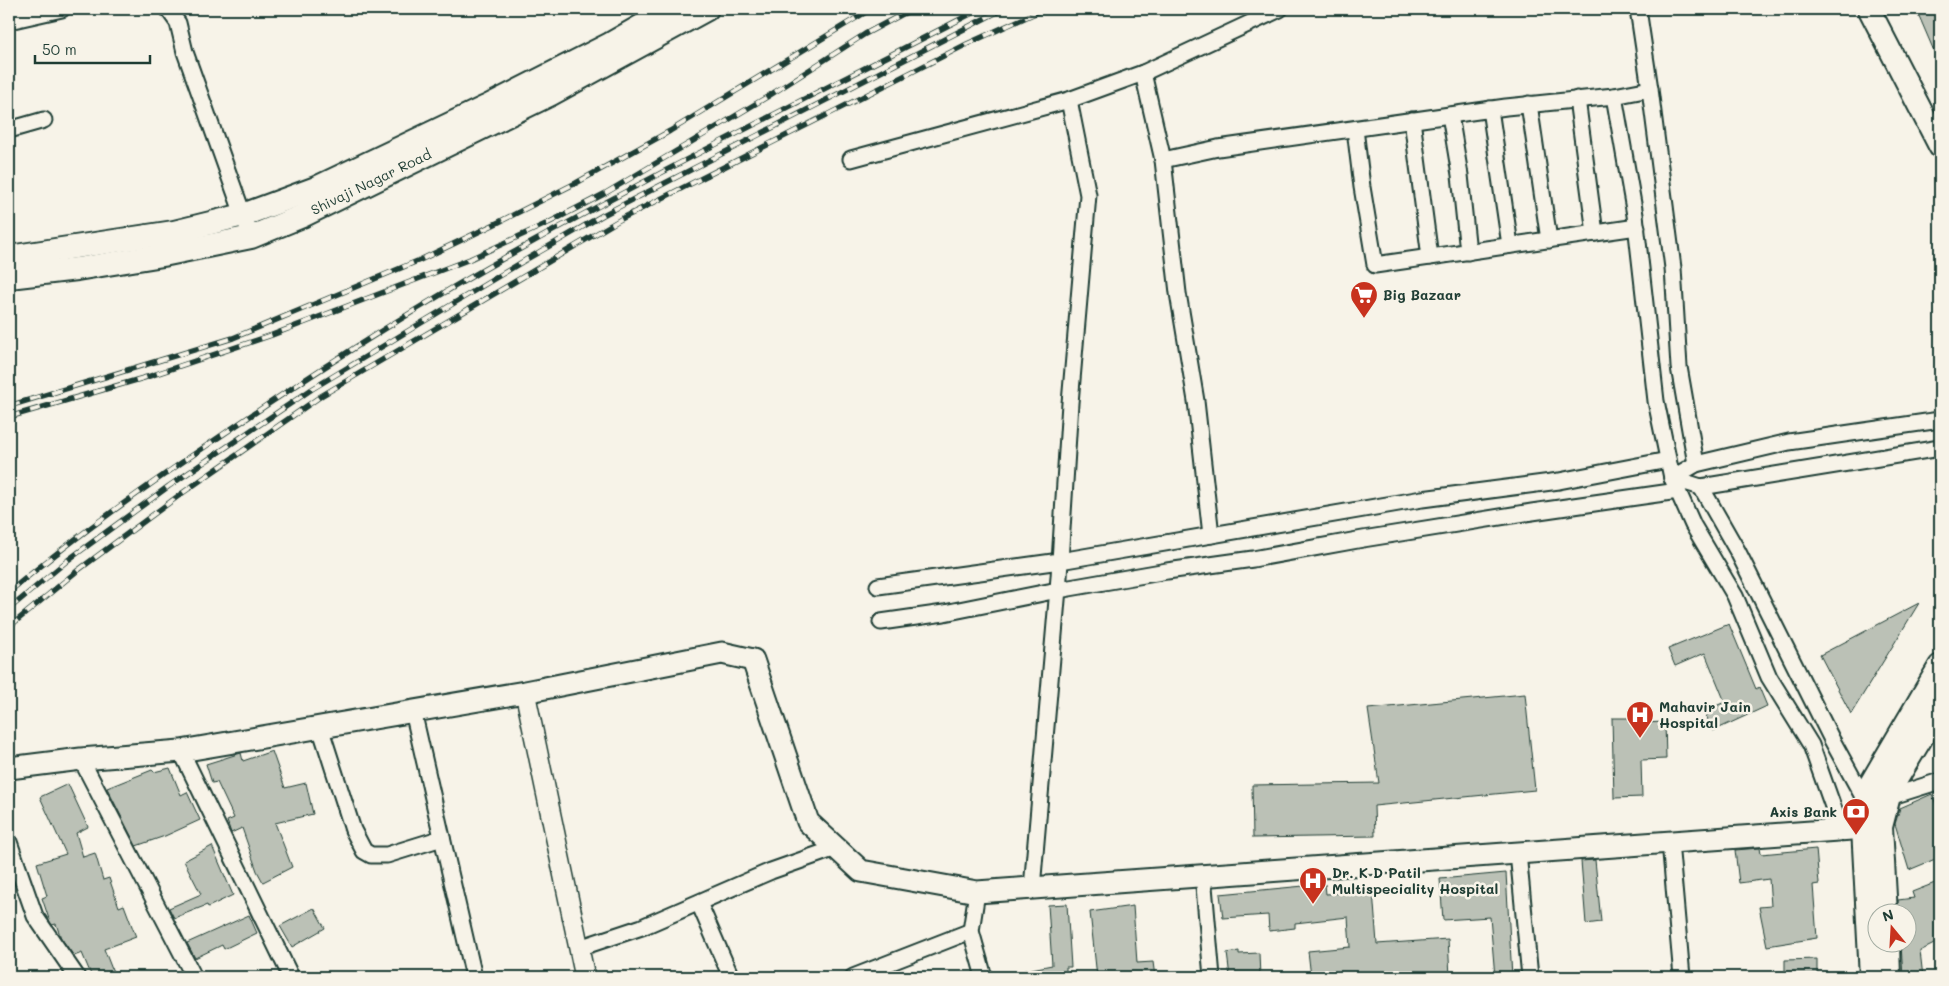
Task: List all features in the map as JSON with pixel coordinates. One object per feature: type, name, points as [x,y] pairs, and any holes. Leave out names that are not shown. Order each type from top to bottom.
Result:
[{"type":"main road","name":"Shivaji Nagar Road","points":[[9,257],[174,232],[243,215],[316,188],[486,107],[610,44],[671,9]]},
{"type":"main road","name":"Shivaji Nagar Road","points":[[9,277],[163,255],[251,237],[302,216],[551,94],[707,9]]},
{"type":"main road","points":[[1875,11],[1940,147]]},
{"type":"main road","points":[[9,768],[82,759],[181,751],[525,692],[722,653],[753,660],[808,822],[861,872],[978,892],[1872,827]]},
{"type":"main road","points":[[1884,904],[1867,804],[1870,785],[1940,666]]},
{"type":"main road","points":[[1871,977],[1872,827],[1888,798],[1891,788],[1940,707]]},
{"type":"main road","points":[[1888,954],[1889,977]]},
{"type":"street","points":[[9,21],[62,9]]},
{"type":"street","points":[[168,9],[178,23],[185,52],[251,237]]},
{"type":"street","points":[[851,159],[1069,100],[1143,73],[1280,9]]},
{"type":"street","points":[[1638,9],[1650,88],[1672,268],[1679,367],[1696,464]]},
{"type":"street","points":[[1143,73],[1164,160],[1178,293],[1196,401],[1211,535]]},
{"type":"street","points":[[1164,160],[1218,148],[1490,109],[1614,96],[1650,88]]},
{"type":"street","points":[[1614,96],[1637,227],[1656,401],[1675,484],[1693,525],[1735,596],[1769,677],[1811,745],[1841,829]]},
{"type":"street","points":[[1032,888],[1058,590],[1070,403],[1088,195],[1069,100]]},
{"type":"street","points":[[1577,100],[1594,233]]},
{"type":"street","points":[[1529,104],[1549,240]]},
{"type":"street","points":[[1490,109],[1510,245]]},
{"type":"street","points":[[1450,115],[1460,175],[1468,252]]},
{"type":"street","points":[[9,130],[44,120]]},
{"type":"street","points":[[1412,120],[1430,257]]},
{"type":"street","points":[[1355,129],[1362,187],[1375,265],[1637,227]]},
{"type":"street","points":[[1675,484],[1696,464],[1789,442],[1940,420]]},
{"type":"street","points":[[881,622],[944,613],[1058,590],[1167,571],[1253,559],[1675,484],[1701,487],[1940,448]]},
{"type":"street","points":[[878,586],[1060,561],[1422,500],[1559,481],[1668,460]]},
{"type":"street","points":[[1701,487],[1738,552],[1832,740],[1867,804],[1940,781]]},
{"type":"street","points":[[525,692],[584,977]]},
{"type":"street","points":[[413,711],[474,977]]},
{"type":"street","points":[[320,727],[353,830],[364,852],[371,855],[387,855],[442,838]]},
{"type":"street","points":[[181,751],[291,977]]},
{"type":"street","points":[[82,759],[194,977]]},
{"type":"street","points":[[9,842],[35,916],[77,977]]},
{"type":"street","points":[[1670,842],[1682,977]]},
{"type":"street","points":[[579,948],[642,927],[771,871],[836,848]]},
{"type":"street","points":[[1518,853],[1530,977]]},
{"type":"street","points":[[1203,875],[1212,977]]},
{"type":"street","points":[[978,892],[971,931],[984,977]]},
{"type":"street","points":[[699,903],[731,977]]},
{"type":"street","points":[[853,977],[971,931]]},
{"type":"building","points":[[1916,9],[1940,9],[1940,65]]},
{"type":"building","points":[[1919,603],[1851,714],[1820,655]]},
{"type":"building","points":[[1729,624],[1756,689],[1759,687],[1767,706],[1713,731],[1704,711],[1725,702],[1705,653],[1675,666],[1668,649]]},
{"type":"building","points":[[1525,694],[1535,790],[1374,806],[1375,836],[1253,838],[1252,785],[1379,783],[1368,709]]},
{"type":"building","points":[[1612,718],[1641,718],[1641,723],[1665,722],[1666,759],[1641,760],[1642,797],[1614,798]]},
{"type":"building","points":[[272,751],[285,788],[306,783],[313,814],[275,823],[292,867],[263,882],[257,871],[242,828],[231,833],[227,821],[234,818],[217,782],[212,783],[206,764],[241,753],[243,761]]},
{"type":"building","points":[[170,768],[181,795],[187,792],[200,820],[165,836],[136,846],[107,788],[152,770],[154,772]]},
{"type":"building","points":[[68,784],[88,827],[76,833],[83,857],[95,853],[103,880],[109,878],[119,907],[124,905],[136,937],[104,949],[115,977],[92,977],[82,953],[74,956],[61,938],[56,924],[52,925],[50,922],[42,898],[47,896],[37,863],[66,854],[40,797]]},
{"type":"building","points":[[1932,794],[1940,815],[1940,857],[1909,870],[1895,824],[1900,808]]},
{"type":"building","points":[[212,846],[233,895],[208,907],[207,905],[174,918],[169,908],[201,894],[184,861]]},
{"type":"building","points":[[1760,848],[1761,854],[1816,849],[1819,884],[1813,885],[1817,938],[1767,946],[1759,907],[1771,906],[1769,879],[1739,883],[1735,850]]},
{"type":"building","points":[[1595,860],[1601,922],[1586,924],[1581,861]]},
{"type":"building","points":[[1506,873],[1512,977],[1495,977],[1490,917],[1443,920],[1440,879]]},
{"type":"building","points":[[1940,881],[1940,941],[1920,951],[1923,977],[1903,977],[1902,954],[1916,954],[1916,904],[1898,904],[1898,900],[1914,898],[1912,892]]},
{"type":"building","points":[[1325,884],[1326,894],[1373,891],[1377,944],[1448,939],[1450,977],[1311,977],[1308,951],[1350,947],[1348,917],[1295,923],[1295,928],[1269,931],[1268,915],[1223,918],[1220,894]]},
{"type":"building","points":[[1067,904],[1071,967],[1066,967],[1066,977],[1022,977],[1021,971],[1052,965],[1048,905]]},
{"type":"building","points":[[1133,906],[1137,963],[1153,962],[1155,977],[1097,977],[1090,912]]},
{"type":"building","points":[[314,908],[325,928],[292,947],[280,926]]},
{"type":"building","points":[[249,915],[257,933],[224,949],[222,945],[195,958],[187,943]]},
{"type":"building","points":[[1239,951],[1239,954],[1259,953],[1260,977],[1230,977],[1227,953]]},
{"type":"building","points":[[1817,959],[1817,977],[1785,977],[1785,960]]},
{"type":"railway","points":[[9,406],[233,338],[420,260],[576,183],[670,131],[871,9]]},
{"type":"railway","points":[[9,417],[147,377],[272,335],[470,259],[550,222],[604,194],[767,97],[865,34],[912,9]]},
{"type":"railway","points":[[9,592],[130,498],[244,420],[400,319],[520,249],[634,187],[980,9]]},
{"type":"railway","points":[[9,609],[68,560],[169,486],[312,389],[527,259],[603,215],[1003,9]]},
{"type":"railway","points":[[9,627],[77,571],[181,494],[321,396],[621,219],[967,44],[1044,9]]},
{"type":"place","name":"Big Bazaar","points":[[1364,319]]},
{"type":"place","name":"Mahavir Jain Hospital","points":[[1640,739]]},
{"type":"place","name":"Axis Bank","points":[[1856,836]]},
{"type":"place","name":"Dr. K D Patil Multispeciality Hospital","points":[[1313,905]]}]
